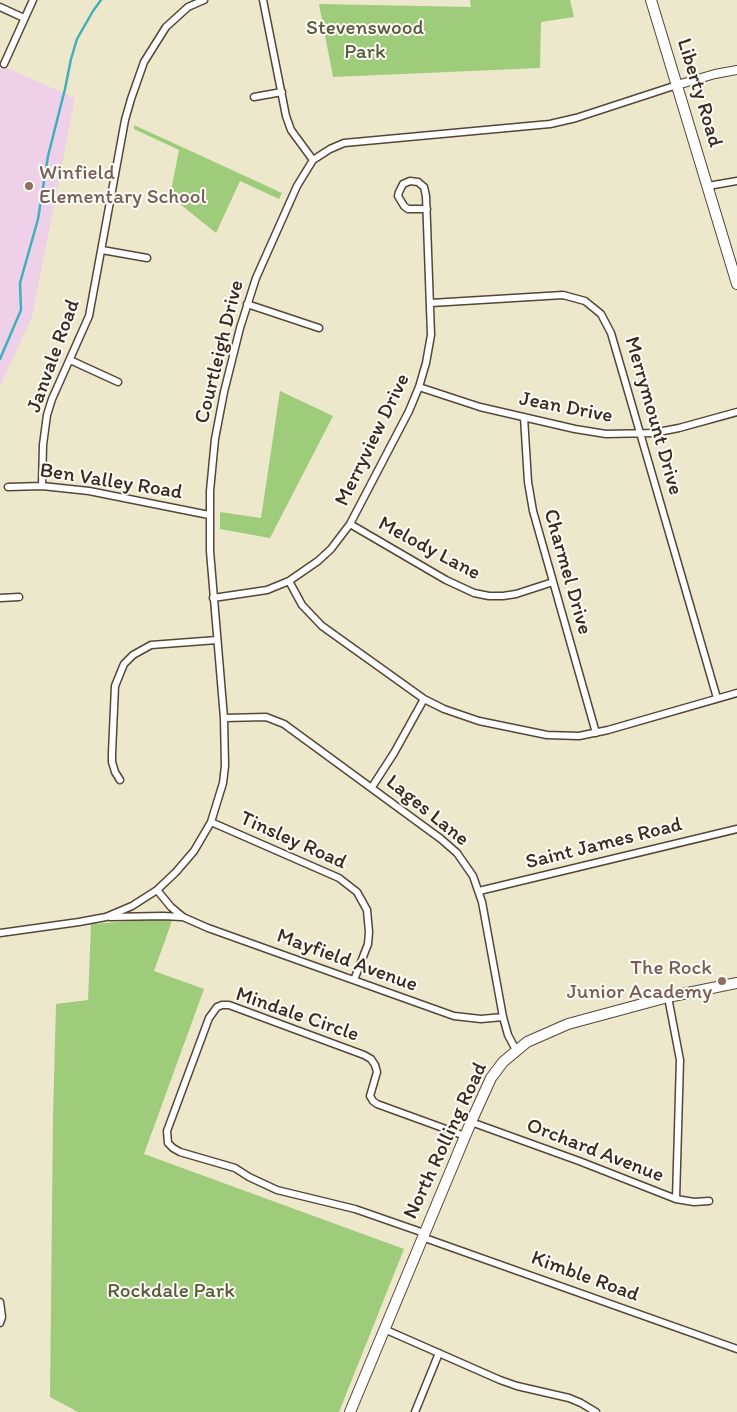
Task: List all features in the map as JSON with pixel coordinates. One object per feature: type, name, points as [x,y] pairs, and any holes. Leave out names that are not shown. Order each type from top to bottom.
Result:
[{"type":"main road","name":"Liberty Road","points":[[651,0],[737,284]]},
{"type":"main road","name":"North Rolling Road","points":[[350,1412],[471,1122],[491,1078],[503,1062],[527,1042],[568,1024],[668,997],[737,982]]},
{"type":"street","points":[[4,64],[33,0]]},
{"type":"street","name":"Janvale Road","points":[[42,486],[43,445],[47,415],[52,399],[89,316],[125,120],[131,98],[144,62],[166,27],[188,7],[204,0]]},
{"type":"street","points":[[263,0],[291,130],[313,160]]},
{"type":"street","points":[[0,7],[24,18]]},
{"type":"street","name":"Courtleigh Drive","points":[[157,890],[185,862],[200,842],[211,822],[223,783],[225,766],[224,718],[213,598],[209,515],[215,439],[226,383],[247,304],[267,251],[297,186],[313,160],[344,143],[550,124],[576,118],[715,74],[737,70]]},
{"type":"street","points":[[254,97],[282,92]]},
{"type":"street","name":"Merryview Drive","points":[[213,598],[267,590],[289,581],[318,561],[331,549],[350,524],[409,411],[420,387],[426,363],[431,335],[431,303],[427,210],[426,196],[424,187],[414,181],[403,184],[398,196],[404,206],[408,209],[427,210]]},
{"type":"street","points":[[708,186],[737,181]]},
{"type":"street","points":[[102,250],[147,258]]},
{"type":"street","name":"Merrymount Drive","points":[[431,303],[554,295],[569,296],[584,301],[601,314],[611,333],[717,698]]},
{"type":"street","points":[[247,304],[319,328]]},
{"type":"street","points":[[70,360],[118,382]]},
{"type":"street","name":"Jean Drive","points":[[420,387],[463,402],[524,418],[591,432],[641,434],[679,428],[737,412]]},
{"type":"street","name":"Charmel Drive","points":[[524,418],[530,496],[596,733]]},
{"type":"street","name":"Ben Valley Road","points":[[8,487],[42,486],[89,491],[209,515]]},
{"type":"street","name":"Melody Lane","points":[[350,524],[446,580],[474,593],[503,596],[516,594],[553,582]]},
{"type":"street","points":[[289,581],[302,605],[322,626],[424,699],[464,716],[547,735],[579,736],[596,733],[737,693]]},
{"type":"street","points":[[0,598],[19,597]]},
{"type":"street","points":[[120,780],[112,762],[112,753],[116,686],[124,664],[133,655],[151,645],[217,640]]},
{"type":"street","points":[[372,787],[394,753],[424,699]]},
{"type":"street","name":"Lages Lane","points":[[224,718],[257,716],[276,720],[372,787],[450,846],[469,868],[480,891],[503,1017],[508,1035],[516,1050]]},
{"type":"street","name":"Tinsley Road","points":[[211,822],[339,878],[357,892],[367,910],[369,932],[368,944],[354,980]]},
{"type":"street","name":"Saint James Road","points":[[480,891],[737,829]]},
{"type":"street","name":"Mayfield Avenue","points":[[106,917],[132,906],[157,890],[171,907],[183,917],[208,928],[454,1016],[481,1019],[503,1017]]},
{"type":"street","name":"Mayfield Avenue","points":[[0,933],[106,917],[183,917]]},
{"type":"street","points":[[668,997],[680,1060],[676,1199]]},
{"type":"street","name":"Mindale Circle","points":[[423,1235],[355,1209],[277,1190],[235,1168],[180,1152],[168,1143],[167,1131],[208,1018],[217,1007],[229,1005],[364,1055],[376,1065],[377,1072],[370,1096],[373,1101],[465,1136]]},
{"type":"street","name":"Orchard Avenue","points":[[471,1122],[676,1199],[694,1202],[709,1201]]},
{"type":"street","name":"Kimble Road","points":[[423,1235],[737,1349]]},
{"type":"street","points":[[0,1302],[2,1317],[0,1323]]},
{"type":"street","points":[[384,1329],[500,1380],[517,1386],[569,1398],[596,1412]]},
{"type":"street","points":[[415,1412],[439,1353]]},
{"type":"shaded area","name":"Winfield Elementary School","points":[[0,65],[75,98],[32,317],[0,386]]},
{"type":"green space","name":"Stevenswood Park","points":[[470,0],[570,0],[574,17],[541,22],[540,68],[333,77],[319,4],[471,7]]},
{"type":"green space","points":[[134,125],[282,193],[279,199],[240,181],[216,233],[170,196],[179,150],[134,129]]},
{"type":"green space","points":[[280,391],[333,416],[270,538],[220,529],[220,512],[261,518]]},
{"type":"green space","name":"Rockdale Park","points":[[160,919],[172,921],[154,971],[204,989],[144,1154],[404,1249],[339,1412],[78,1412],[50,1397],[56,1004],[88,1000],[91,924]]},
{"type":"waterway","points":[[0,359],[21,310],[20,283],[38,219],[48,156],[71,59],[77,39],[101,0]]},
{"type":"place","name":"Winfield Elementary School","points":[[29,186]]},
{"type":"place","name":"The Rock Junior Academy","points":[[722,981]]}]
